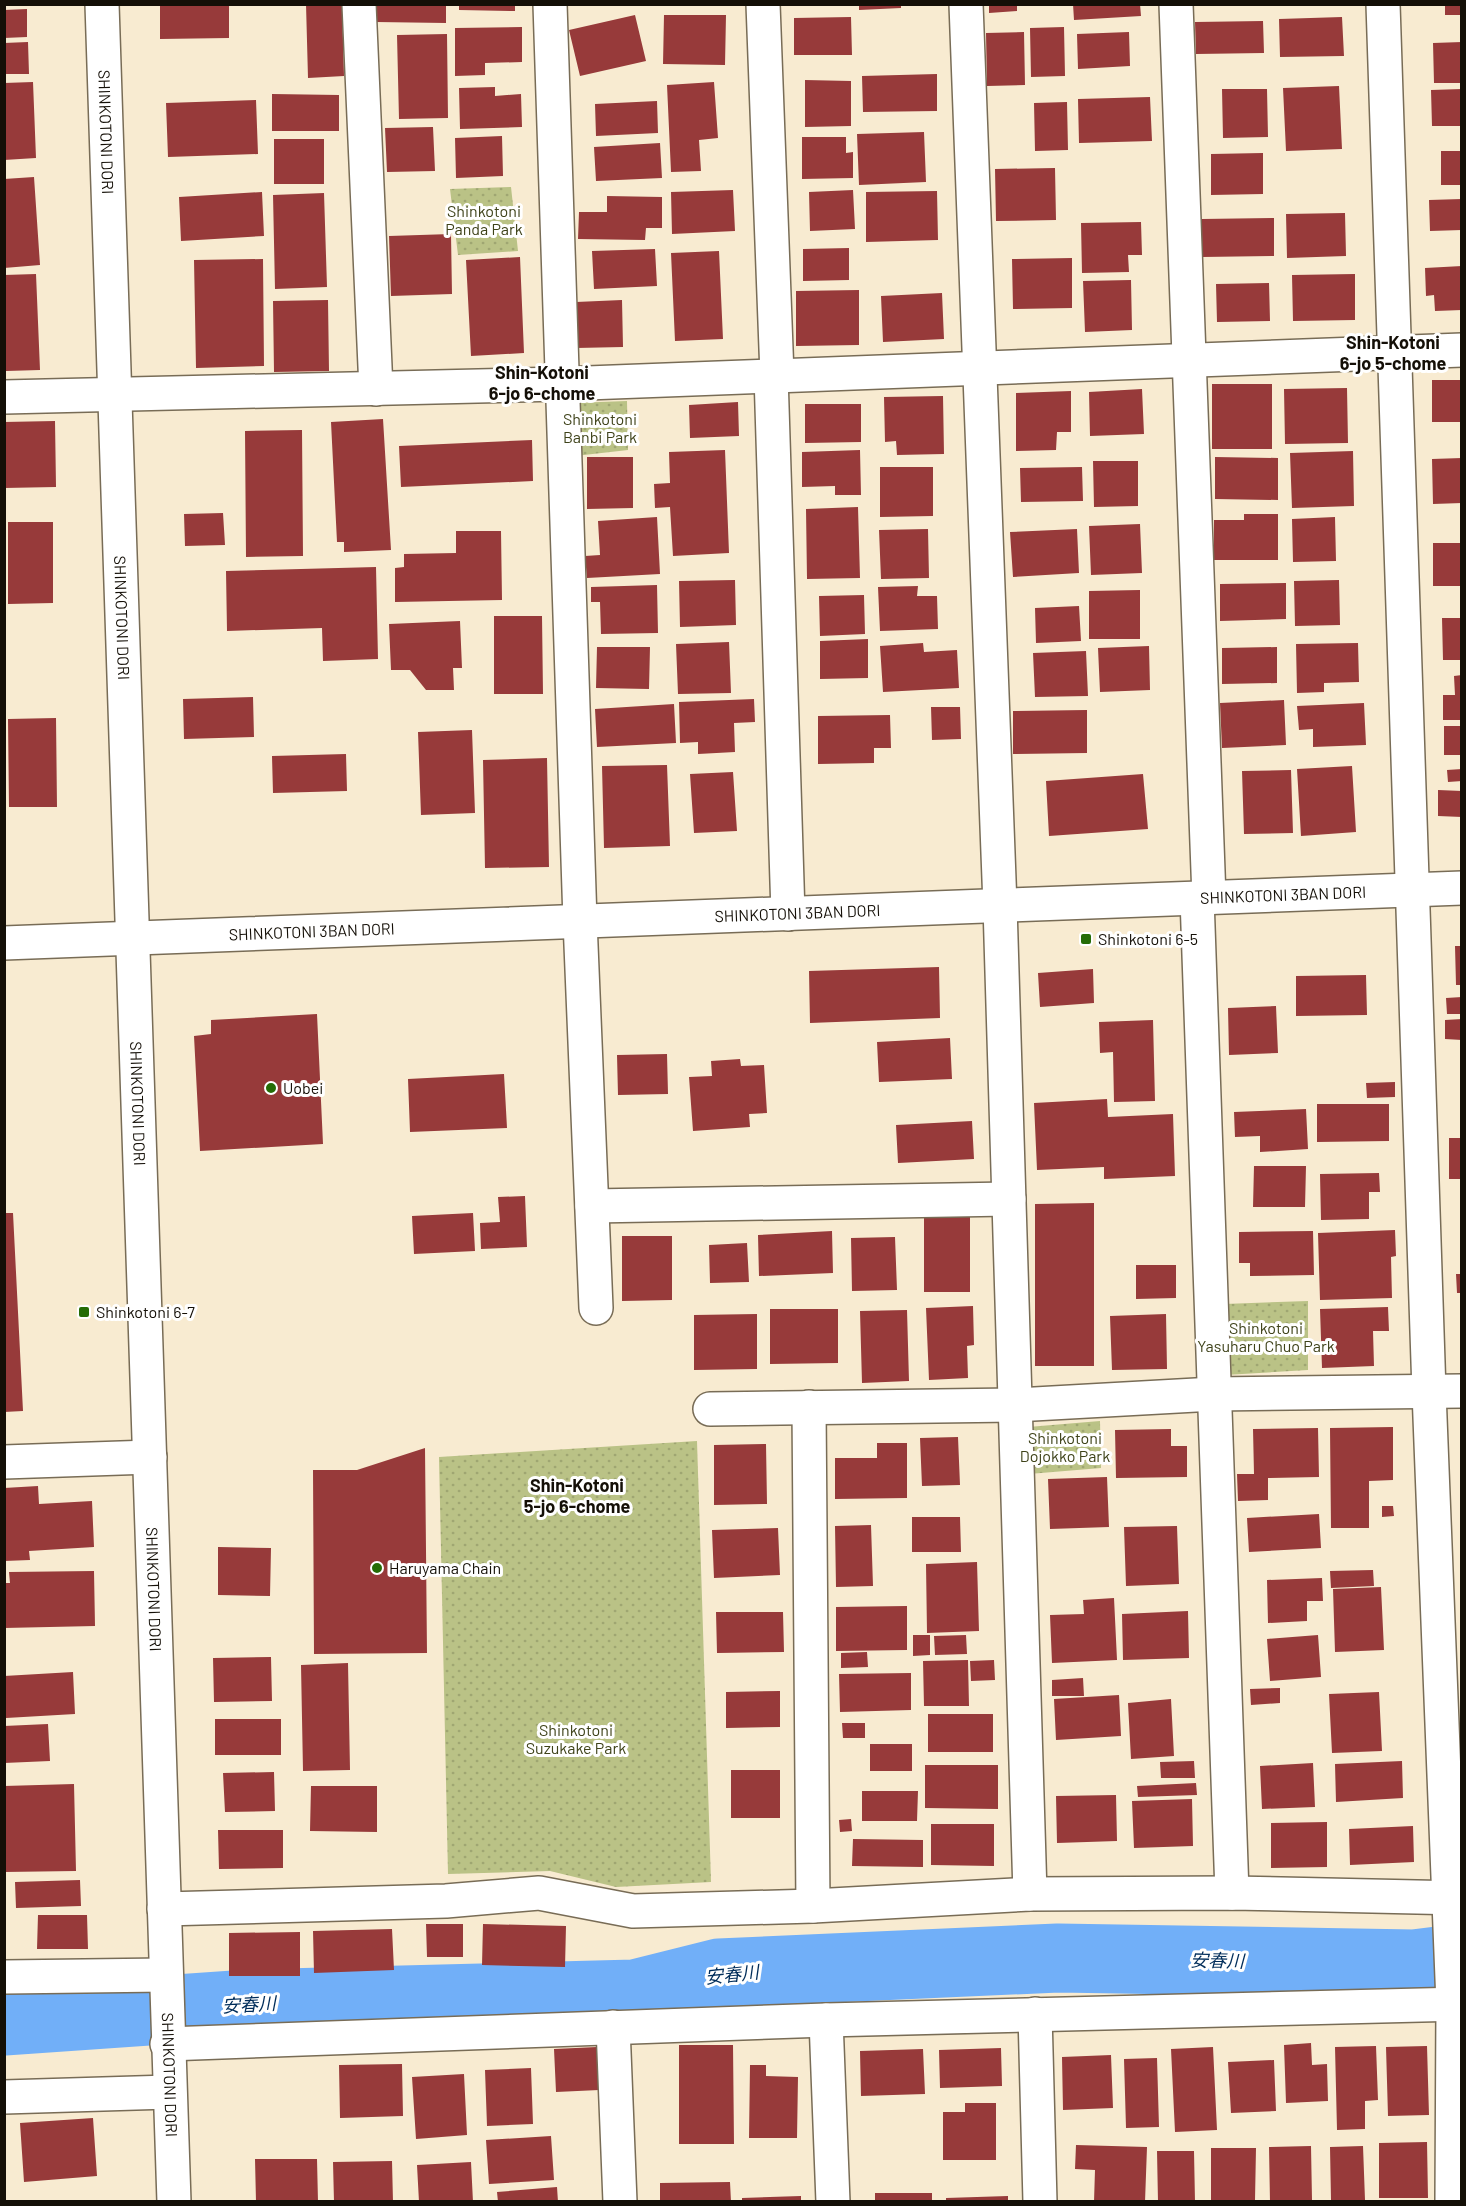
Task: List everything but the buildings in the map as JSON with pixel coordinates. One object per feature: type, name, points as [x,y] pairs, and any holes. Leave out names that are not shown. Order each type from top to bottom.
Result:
[{"type":"street","name":"SHINKOTONI DORI","points":[[102,4],[174,2202]]},
{"type":"street","points":[[359,4],[376,389]]},
{"type":"street","points":[[550,4],[561,384],[596,1308]]},
{"type":"street","points":[[763,4],[788,914]]},
{"type":"street","points":[[966,4],[1000,906],[1030,1894]]},
{"type":"street","points":[[1176,4],[1189,360],[1214,1394],[1232,1893]]},
{"type":"street","points":[[1383,4],[1429,1392],[1456,1997],[1452,2202]]},
{"type":"street","points":[[4,397],[561,384],[1461,350]]},
{"type":"street","name":"SHINKOTONI 3BAN DORI","points":[[4,943],[1461,888]]},
{"type":"street","points":[[592,1206],[1009,1199]]},
{"type":"street","points":[[710,1409],[1015,1404],[1214,1394],[1461,1391]]},
{"type":"street","points":[[808,1407],[813,1906]]},
{"type":"street","points":[[4,1462],[150,1457]]},
{"type":"street","points":[[164,1909],[446,1901],[539,1893],[633,1911],[813,1906],[1030,1894],[1232,1893],[1453,1907]]},
{"type":"street","points":[[4,1977],[165,1981]]},
{"type":"street","points":[[167,2038],[1035,2014],[1456,1997]]},
{"type":"street","points":[[1035,2014],[1040,2202]]},
{"type":"street","points":[[826,2020],[833,2202]]},
{"type":"street","points":[[613,2027],[620,2202]]},
{"type":"street","points":[[4,2097],[169,2092]]},
{"type":"green space","name":"Shinkotoni Panda Park","points":[[511,187],[518,251],[458,255],[450,189]]},
{"type":"green space","name":"Shinkotoni Banbi Park","points":[[627,401],[628,450],[575,456],[573,403]]},
{"type":"green space","name":"Shinkotoni Yasuharu Chuo Park","points":[[1308,1301],[1308,1370],[1225,1375],[1224,1304]]},
{"type":"green space","name":"Shinkotoni Dojokko Park","points":[[1100,1421],[1101,1468],[1029,1474],[1028,1427]]},
{"type":"green space","name":"Shinkotoni Suzukake Park","points":[[697,1441],[711,1882],[616,1887],[550,1871],[448,1874],[439,1457]]},
{"type":"waterway","name":"安春川","points":[[4,2021],[249,2004],[635,1994],[719,1973],[1058,1958],[1414,1964],[1462,1958]]},
{"type":"place","name":"Shinkotoni 6-5","points":[[1086,939]]},
{"type":"place","name":"Uobei","points":[[271,1088]]},
{"type":"place","name":"Shinkotoni 6-7","points":[[84,1312]]},
{"type":"place","name":"Haruyama Chain","points":[[377,1568]]},
{"type":"district","name":"Shin-Kotoni 6-jo 5-chome","points":[[1393,353]]},
{"type":"district","name":"Shin-Kotoni 6-jo 6-chome","points":[[542,383]]},
{"type":"district","name":"Shin-Kotoni 5-jo 6-chome","points":[[577,1496]]}]
